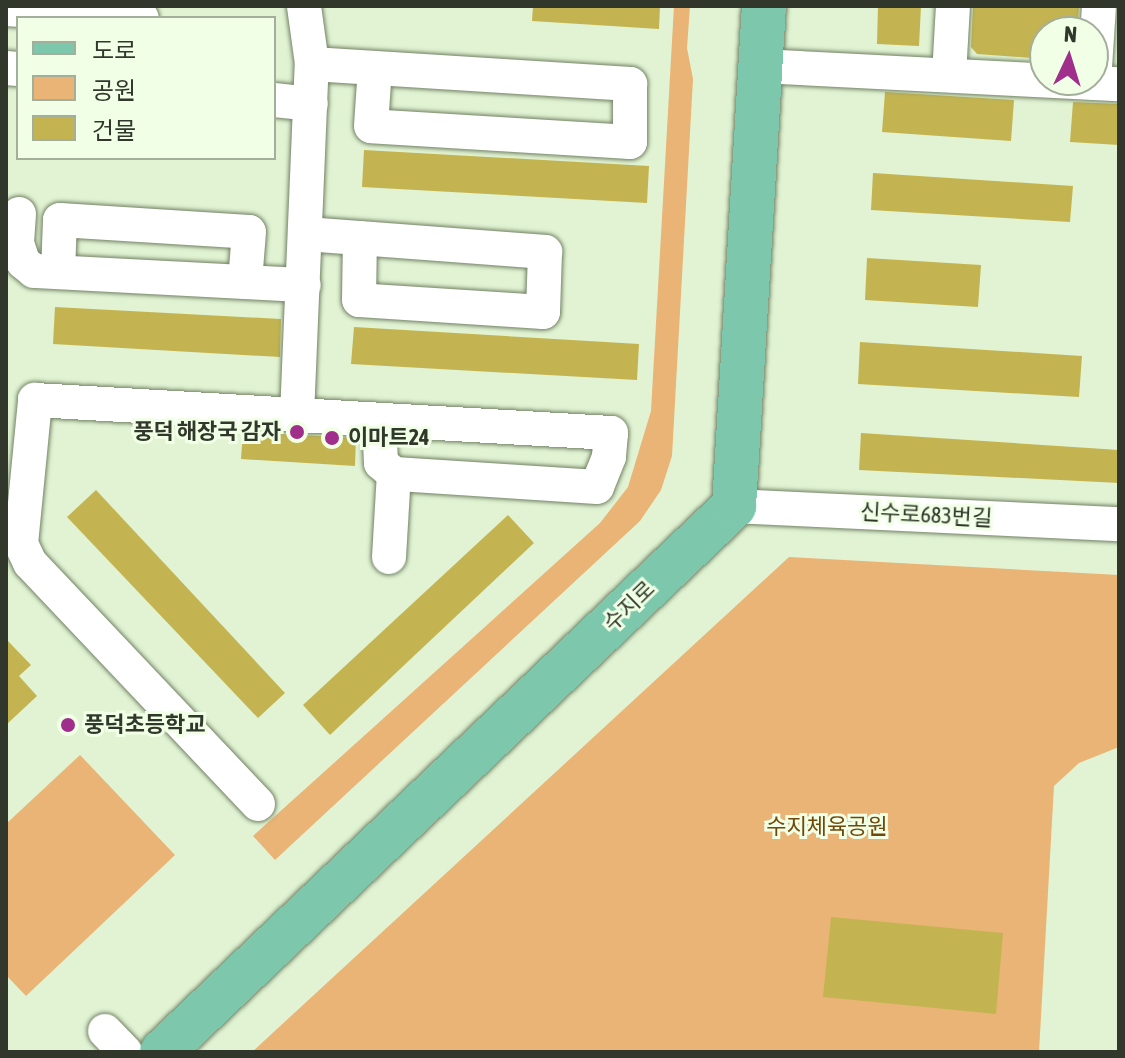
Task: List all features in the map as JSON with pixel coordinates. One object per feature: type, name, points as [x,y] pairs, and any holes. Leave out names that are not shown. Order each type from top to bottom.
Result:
[{"type":"main road","points":[[734,506],[764,6]]},
{"type":"main road","name":"수지로","points":[[162,1052],[734,506]]},
{"type":"street","points":[[297,416],[312,64],[304,6]]},
{"type":"street","points":[[949,75],[953,6]]},
{"type":"street","points":[[6,9],[112,16]]},
{"type":"street","points":[[312,64],[630,84],[630,142],[371,126],[375,68]]},
{"type":"street","points":[[760,66],[1029,79]]},
{"type":"street","points":[[276,100],[311,104]]},
{"type":"street","points":[[19,214],[17,243],[23,262],[34,271],[304,285]]},
{"type":"street","points":[[58,272],[60,220],[249,232],[245,282]]},
{"type":"street","points":[[306,234],[360,238],[545,252],[543,312],[359,300],[360,238]]},
{"type":"street","points":[[258,804],[30,563],[21,544],[35,400],[611,433],[609,457],[597,487],[394,474],[381,463],[379,421]]},
{"type":"street","points":[[389,557],[394,474]]},
{"type":"street","name":"신수로683번길","points":[[734,506],[1119,524]]},
{"type":"green space","points":[[674,6],[690,6],[687,48],[693,79],[672,456],[661,490],[640,521],[275,860],[253,836],[600,523],[628,487],[651,411]]},
{"type":"green space","name":"수지체육공원","points":[[789,557],[1119,575],[1119,747],[1079,763],[1054,786],[1039,1052],[252,1052]]},
{"type":"green space","points":[[80,755],[175,855],[26,996],[6,975],[6,824]]},
{"type":"building","points":[[533,6],[660,6],[659,29],[532,21]]},
{"type":"building","points":[[878,6],[921,6],[919,46],[877,44]]},
{"type":"building","points":[[973,6],[1079,6],[1078,16],[1029,16],[1029,58],[977,54],[971,47]]},
{"type":"building","points":[[885,92],[1014,100],[1011,141],[882,132]]},
{"type":"building","points":[[1073,102],[1119,104],[1119,145],[1070,142]]},
{"type":"building","points":[[364,150],[649,166],[647,203],[362,187]]},
{"type":"building","points":[[873,173],[1073,186],[1070,222],[871,210]]},
{"type":"building","points":[[867,258],[981,265],[978,307],[865,300]]},
{"type":"building","points":[[55,307],[281,319],[280,357],[53,344]]},
{"type":"building","points":[[354,327],[639,344],[637,380],[351,364]]},
{"type":"building","points":[[860,342],[1082,356],[1079,397],[858,384]]},
{"type":"building","points":[[243,432],[356,438],[355,466],[241,459]]},
{"type":"building","points":[[861,433],[1119,450],[1119,483],[859,470]]},
{"type":"building","points":[[96,490],[285,693],[258,718],[67,517]]},
{"type":"building","points":[[508,515],[534,543],[330,735],[303,705]]},
{"type":"building","points":[[6,639],[31,665],[19,676],[37,696],[6,725]]},
{"type":"building","points":[[831,917],[1003,933],[996,1014],[823,997]]},
{"type":"place","name":"풍덕 해장국 감자","points":[[297,432]]},
{"type":"place","name":"이마트24","points":[[332,438]]},
{"type":"place","name":"풍덕초등학교","points":[[68,725]]}]
